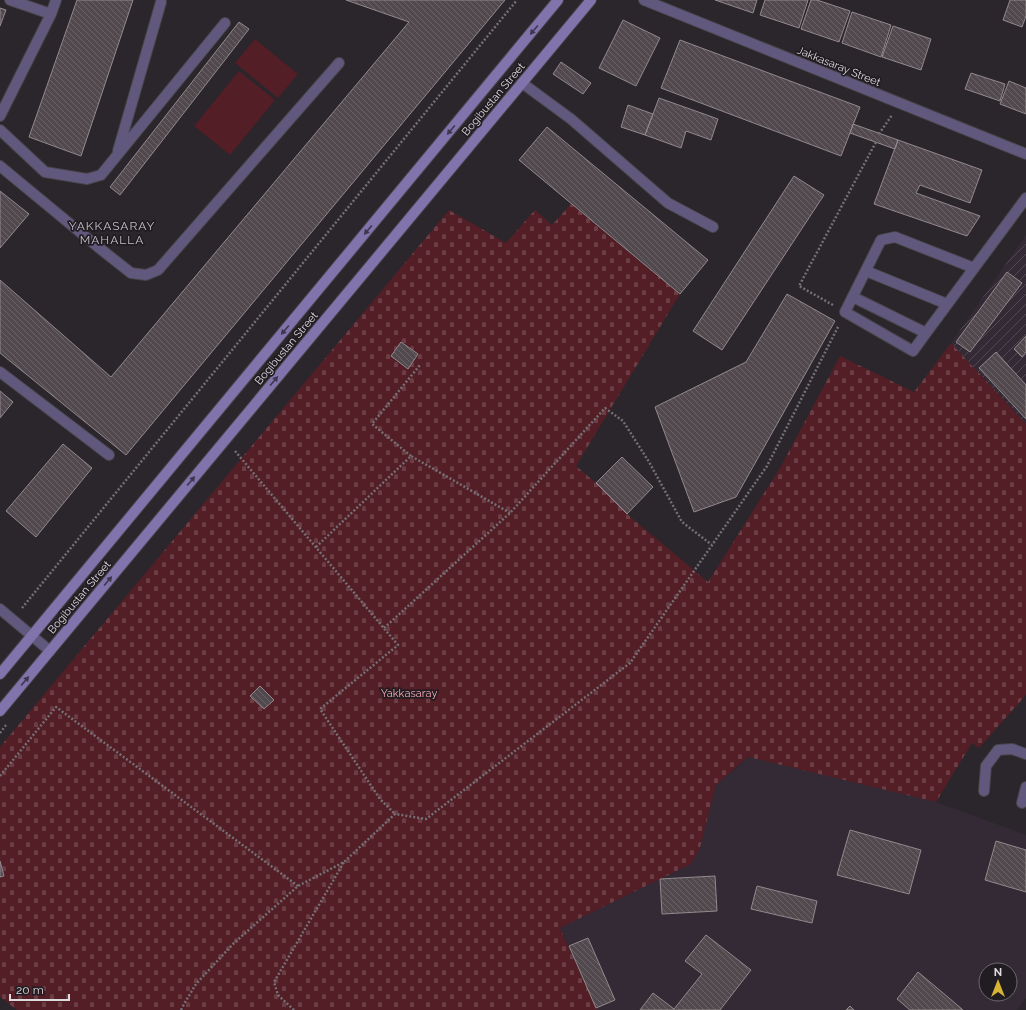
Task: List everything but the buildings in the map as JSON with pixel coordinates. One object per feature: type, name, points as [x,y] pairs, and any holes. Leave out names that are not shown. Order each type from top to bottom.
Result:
[{"type":"street","points":[[10,0],[51,14]]},
{"type":"street","points":[[0,116],[51,14],[56,0]]},
{"type":"street","name":"Bogibustan Street","points":[[0,674],[558,0]]},
{"type":"street","name":"Bogibustan Street","points":[[0,711],[591,0]]},
{"type":"street","name":"Jakkasaray Street","points":[[644,0],[1026,154]]},
{"type":"street","points":[[117,155],[161,2]]},
{"type":"street","points":[[0,130],[45,172],[87,179],[101,175],[225,23]]},
{"type":"street","points":[[0,166],[98,247],[131,272],[146,275],[158,270],[339,63]]},
{"type":"street","points":[[522,83],[571,118],[668,203],[713,226]]},
{"type":"street","points":[[974,268],[895,237],[881,240],[845,312],[913,350],[948,304],[1026,198]]},
{"type":"street","points":[[866,271],[948,304]]},
{"type":"street","points":[[853,297],[926,333]]},
{"type":"street","points":[[0,372],[109,455]]},
{"type":"street","points":[[0,609],[50,651]]},
{"type":"street","points":[[984,791],[986,766],[998,750],[1012,749],[1026,754]]},
{"type":"street","points":[[1022,803],[1026,786]]},
{"type":"path","points":[[13,619],[517,0]]},
{"type":"path","points":[[879,134],[900,103]]},
{"type":"path","points":[[226,440],[398,644],[320,709],[380,799],[396,814],[426,819],[630,664],[766,466],[845,312],[799,286],[876,142]]},
{"type":"path","points":[[420,365],[372,424],[411,456],[510,513]]},
{"type":"path","points":[[384,628],[510,513],[605,408],[624,421],[649,462],[682,522],[712,545]]},
{"type":"path","points":[[316,547],[411,456]]},
{"type":"path","points":[[0,776],[56,707],[298,886]]},
{"type":"path","points":[[182,1010],[196,984],[233,944],[298,886],[344,862],[396,814]]},
{"type":"path","points":[[294,1010],[278,995],[274,982],[344,862]]},
{"type":"shaded area","points":[[1026,235],[1026,424],[951,343]]},
{"type":"shaded area","points":[[749,757],[936,802],[1026,835],[1026,998],[1017,1010],[597,1010],[560,928],[691,864],[700,848],[716,785]]},
{"type":"green space","points":[[255,39],[298,74],[278,98],[235,63]]},
{"type":"green space","points":[[239,71],[275,100],[230,155],[194,126]]},
{"type":"green space","name":"Yakkasaray","points":[[571,204],[680,294],[576,466],[596,483],[627,514],[708,582],[780,468],[840,356],[914,392],[951,343],[1026,424],[1026,695],[979,748],[972,743],[936,802],[748,757],[716,785],[700,848],[691,864],[560,928],[597,1010],[17,1010],[0,997],[0,747],[449,210],[506,243],[535,210],[552,225]]},
{"type":"district","name":"YAKKASARAY MAHALLA","points":[[112,233]]}]
